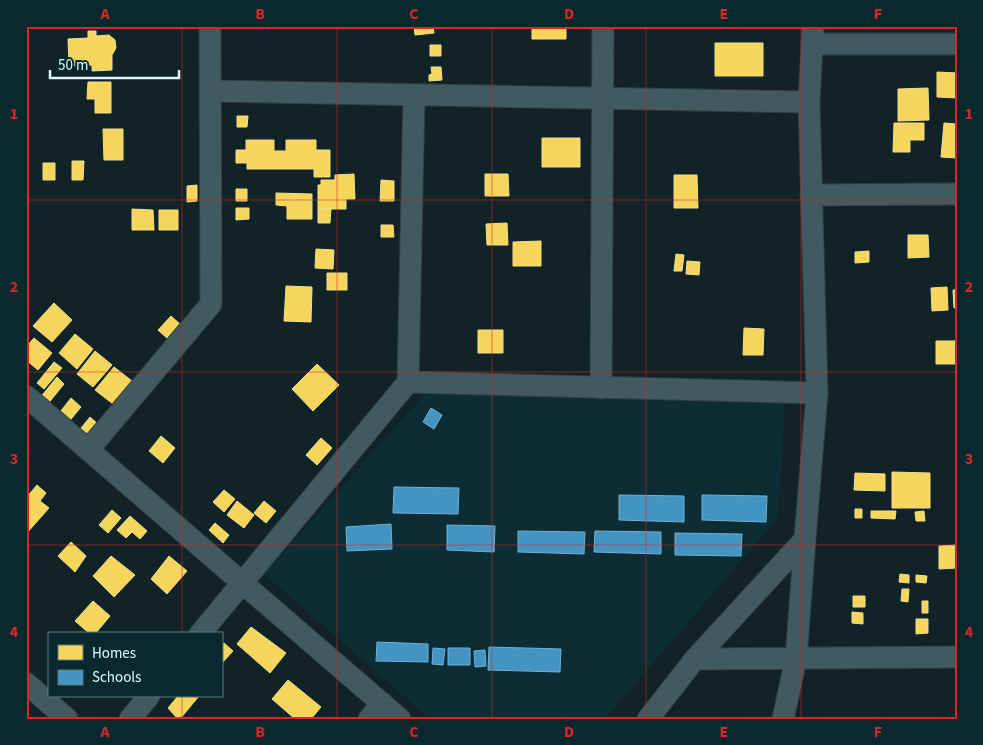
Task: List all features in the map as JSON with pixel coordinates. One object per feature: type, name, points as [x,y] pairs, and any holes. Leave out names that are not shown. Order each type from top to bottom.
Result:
[{"type":"street","points":[[88,450],[211,304],[210,26]]},
{"type":"street","points":[[601,388],[603,26]]},
{"type":"street","points":[[783,719],[796,659],[817,393],[808,102],[812,35],[957,44]]},
{"type":"street","points":[[210,91],[808,102]]},
{"type":"street","points":[[202,632],[408,382],[414,96]]},
{"type":"street","points":[[811,195],[957,194]]},
{"type":"street","points":[[408,382],[817,393]]},
{"type":"street","points":[[26,396],[241,582],[376,711],[400,719]]},
{"type":"street","points":[[648,719],[695,659],[805,539]]},
{"type":"street","points":[[695,659],[957,657]]},
{"type":"street","points":[[26,683],[67,719]]},
{"type":"street","points":[[130,719],[147,698]]},
{"type":"shaded area","points":[[426,393],[785,403],[778,518],[605,719],[430,719],[264,574]]},
{"type":"building: Homes","points":[[414,26],[433,26],[434,33],[415,35]]},
{"type":"building: Homes","points":[[532,26],[566,26],[566,39],[532,39]]},
{"type":"building: Homes","points":[[88,31],[96,31],[96,36],[109,35],[115,40],[116,48],[112,55],[112,70],[92,71],[92,65],[69,66],[68,39],[88,38]]},
{"type":"building: Homes","points":[[715,43],[763,43],[763,76],[715,76]]},
{"type":"building: Homes","points":[[430,45],[441,45],[441,56],[430,56]]},
{"type":"building: Homes","points":[[431,67],[441,67],[442,80],[429,81],[429,75],[432,74]]},
{"type":"building: Homes","points":[[937,72],[957,73],[957,98],[937,97]]},
{"type":"building: Homes","points":[[88,82],[111,82],[111,113],[95,113],[95,99],[87,99]]},
{"type":"building: Homes","points":[[928,88],[929,120],[898,121],[898,89]]},
{"type":"building: Homes","points":[[237,116],[248,116],[247,127],[237,127]]},
{"type":"building: Homes","points":[[894,123],[924,123],[924,140],[910,140],[910,152],[893,152]]},
{"type":"building: Homes","points":[[944,123],[957,124],[957,158],[941,157]]},
{"type":"building: Homes","points":[[103,129],[123,129],[123,160],[104,160]]},
{"type":"building: Homes","points":[[542,138],[580,138],[580,167],[542,167]]},
{"type":"building: Homes","points":[[246,140],[274,140],[274,151],[286,151],[286,140],[316,140],[316,150],[330,150],[330,177],[314,177],[314,169],[247,169],[247,163],[236,163],[236,150],[246,150]]},
{"type":"building: Homes","points":[[72,161],[84,161],[83,180],[72,180]]},
{"type":"building: Homes","points":[[43,163],[55,163],[55,180],[43,180]]},
{"type":"building: Homes","points":[[354,174],[355,199],[346,199],[346,209],[318,209],[318,185],[321,185],[321,180],[335,180],[335,175]]},
{"type":"building: Homes","points":[[485,174],[508,174],[509,196],[485,196]]},
{"type":"building: Homes","points":[[674,175],[697,175],[698,208],[674,208]]},
{"type":"building: Homes","points":[[381,180],[394,181],[394,201],[380,201]]},
{"type":"building: Homes","points":[[197,185],[197,201],[187,202],[187,186]]},
{"type":"building: Homes","points":[[236,189],[247,189],[247,201],[236,201]]},
{"type":"building: Homes","points":[[276,193],[312,194],[312,219],[287,219],[287,206],[276,205]]},
{"type":"building: Homes","points":[[236,208],[249,208],[249,219],[236,220]]},
{"type":"building: Homes","points":[[132,209],[153,210],[154,230],[132,230]]},
{"type":"building: Homes","points":[[318,209],[331,209],[330,223],[318,223]]},
{"type":"building: Homes","points":[[159,210],[178,210],[178,230],[159,230]]},
{"type":"building: Homes","points":[[507,223],[508,245],[487,245],[486,224]]},
{"type":"building: Homes","points":[[381,225],[393,225],[394,237],[381,237]]},
{"type":"building: Homes","points":[[908,235],[928,235],[929,257],[908,258]]},
{"type":"building: Homes","points":[[541,241],[541,266],[513,266],[513,242]]},
{"type":"building: Homes","points":[[316,249],[334,250],[333,269],[315,268]]},
{"type":"building: Homes","points":[[869,251],[869,262],[855,263],[855,252]]},
{"type":"building: Homes","points":[[676,254],[684,255],[682,271],[674,271]]},
{"type":"building: Homes","points":[[687,261],[700,262],[699,275],[686,274]]},
{"type":"building: Homes","points":[[327,273],[347,273],[347,290],[327,290]]},
{"type":"building: Homes","points":[[286,286],[312,287],[311,322],[284,321]]},
{"type":"building: Homes","points":[[947,287],[948,310],[932,311],[931,288]]},
{"type":"building: Homes","points":[[953,290],[957,290],[957,308],[954,308]]},
{"type":"building: Homes","points":[[54,303],[72,320],[52,342],[33,326]]},
{"type":"building: Homes","points":[[171,316],[181,325],[168,339],[158,330]]},
{"type":"building: Homes","points":[[744,328],[764,329],[763,355],[743,355]]},
{"type":"building: Homes","points":[[478,330],[503,330],[503,353],[478,353]]},
{"type":"building: Homes","points":[[75,334],[93,349],[77,369],[59,353]]},
{"type":"building: Homes","points":[[34,338],[52,353],[38,370],[26,360],[26,347]]},
{"type":"building: Homes","points":[[936,341],[957,341],[957,364],[936,364]]},
{"type":"building: Homes","points":[[95,351],[112,365],[93,387],[77,374]]},
{"type":"building: Homes","points":[[54,362],[62,368],[44,389],[37,383]]},
{"type":"building: Homes","points":[[317,364],[339,385],[313,411],[292,389]]},
{"type":"building: Homes","points":[[114,367],[132,381],[113,404],[95,390]]},
{"type":"building: Homes","points":[[57,377],[64,384],[47,405],[39,399]]},
{"type":"building: Homes","points":[[71,398],[81,407],[67,424],[57,416]]},
{"type":"building: Homes","points":[[90,417],[99,425],[86,440],[77,433]]},
{"type":"building: Homes","points":[[161,436],[175,448],[163,463],[149,451]]},
{"type":"building: Homes","points":[[321,438],[332,448],[317,465],[306,455]]},
{"type":"building: Homes","points":[[892,472],[930,473],[930,508],[892,508]]},
{"type":"building: Homes","points":[[855,473],[885,474],[885,491],[854,490]]},
{"type":"building: Homes","points":[[37,485],[46,493],[40,501],[49,508],[26,534],[26,498]]},
{"type":"building: Homes","points":[[224,490],[235,499],[224,512],[213,502]]},
{"type":"building: Homes","points":[[237,501],[254,515],[244,528],[227,515]]},
{"type":"building: Homes","points":[[264,501],[276,511],[266,523],[254,513]]},
{"type":"building: Homes","points":[[855,509],[862,509],[862,518],[855,518]]},
{"type":"building: Homes","points":[[112,510],[121,518],[108,533],[99,525]]},
{"type":"building: Homes","points":[[871,511],[896,511],[895,519],[871,518]]},
{"type":"building: Homes","points":[[924,511],[925,521],[916,521],[915,512]]},
{"type":"building: Homes","points":[[130,516],[147,531],[140,539],[132,532],[126,538],[117,530]]},
{"type":"building: Homes","points":[[215,523],[229,535],[223,543],[209,530]]},
{"type":"building: Homes","points":[[71,542],[86,556],[75,572],[58,556]]},
{"type":"building: Homes","points":[[957,545],[957,568],[939,569],[939,546]]},
{"type":"building: Homes","points":[[111,556],[135,575],[114,597],[93,576]]},
{"type":"building: Homes","points":[[169,556],[187,571],[167,594],[151,579]]},
{"type":"building: Homes","points":[[900,574],[909,575],[909,583],[899,582]]},
{"type":"building: Homes","points":[[916,575],[927,576],[926,583],[916,582]]},
{"type":"building: Homes","points":[[902,589],[909,589],[908,602],[901,601]]},
{"type":"building: Homes","points":[[853,596],[865,596],[865,607],[853,607]]},
{"type":"building: Homes","points":[[93,601],[110,616],[97,632],[88,632],[75,621]]},
{"type":"building: Homes","points":[[922,601],[928,601],[928,613],[922,613]]},
{"type":"building: Homes","points":[[852,612],[863,613],[863,624],[852,623]]},
{"type":"building: Homes","points":[[916,619],[928,619],[928,633],[916,634]]},
{"type":"building: Homes","points":[[251,627],[286,653],[270,673],[237,644]]},
{"type":"building: Homes","points":[[224,643],[233,651],[222,663],[222,645]]},
{"type":"building: Homes","points":[[288,680],[321,707],[311,719],[295,719],[272,699]]},
{"type":"building: Homes","points":[[176,698],[197,698],[180,719],[168,708]]},
{"type":"building: Schools","points":[[431,408],[442,415],[434,429],[423,422]]},
{"type":"building: Schools","points":[[394,487],[459,488],[458,514],[393,513]]},
{"type":"building: Schools","points":[[619,495],[684,496],[684,522],[619,520]]},
{"type":"building: Schools","points":[[702,495],[767,496],[766,522],[702,520]]},
{"type":"building: Schools","points":[[391,524],[392,549],[347,551],[346,527]]},
{"type":"building: Schools","points":[[447,525],[495,526],[494,552],[447,550]]},
{"type":"building: Schools","points":[[518,531],[585,532],[584,554],[518,552]]},
{"type":"building: Schools","points":[[595,531],[661,532],[661,554],[594,552]]},
{"type":"building: Schools","points":[[675,533],[742,534],[741,556],[675,555]]},
{"type":"building: Schools","points":[[377,642],[428,644],[428,662],[376,661]]},
{"type":"building: Schools","points":[[489,647],[561,649],[560,672],[488,670]]},
{"type":"building: Schools","points":[[433,648],[445,649],[443,665],[432,664]]},
{"type":"building: Schools","points":[[448,648],[470,648],[470,665],[448,665]]},
{"type":"building: Schools","points":[[485,650],[486,666],[475,667],[474,651]]}]
